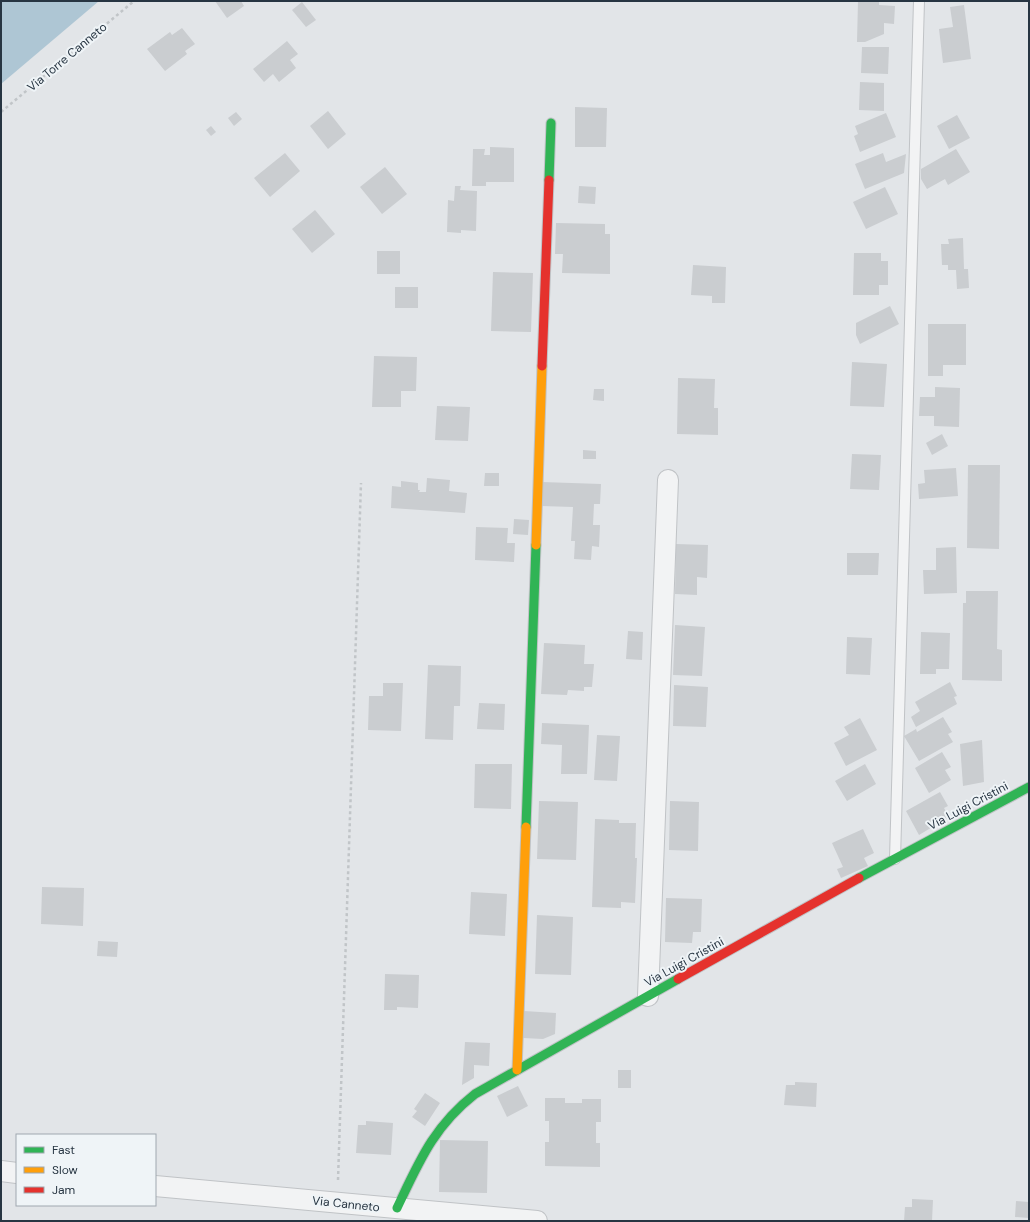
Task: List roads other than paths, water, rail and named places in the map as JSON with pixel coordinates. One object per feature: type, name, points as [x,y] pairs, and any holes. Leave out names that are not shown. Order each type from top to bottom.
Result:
[{"type":"street","points":[[517,1070],[551,123]]},
{"type":"street","points":[[648,996],[668,480]]},
{"type":"street","name":"Via Luigi Cristini","points":[[397,1208],[428,1144],[445,1120],[467,1100],[648,996],[895,859],[1029,787]]},
{"type":"street","points":[[1,1171],[16,1173]]},
{"type":"street","name":"Via Canneto","points":[[156,1186],[536,1221]]},
{"type":"lane","points":[[895,859],[919,1]]},
{"type":"water","points":[[1,1],[99,1],[1,84]]}]
